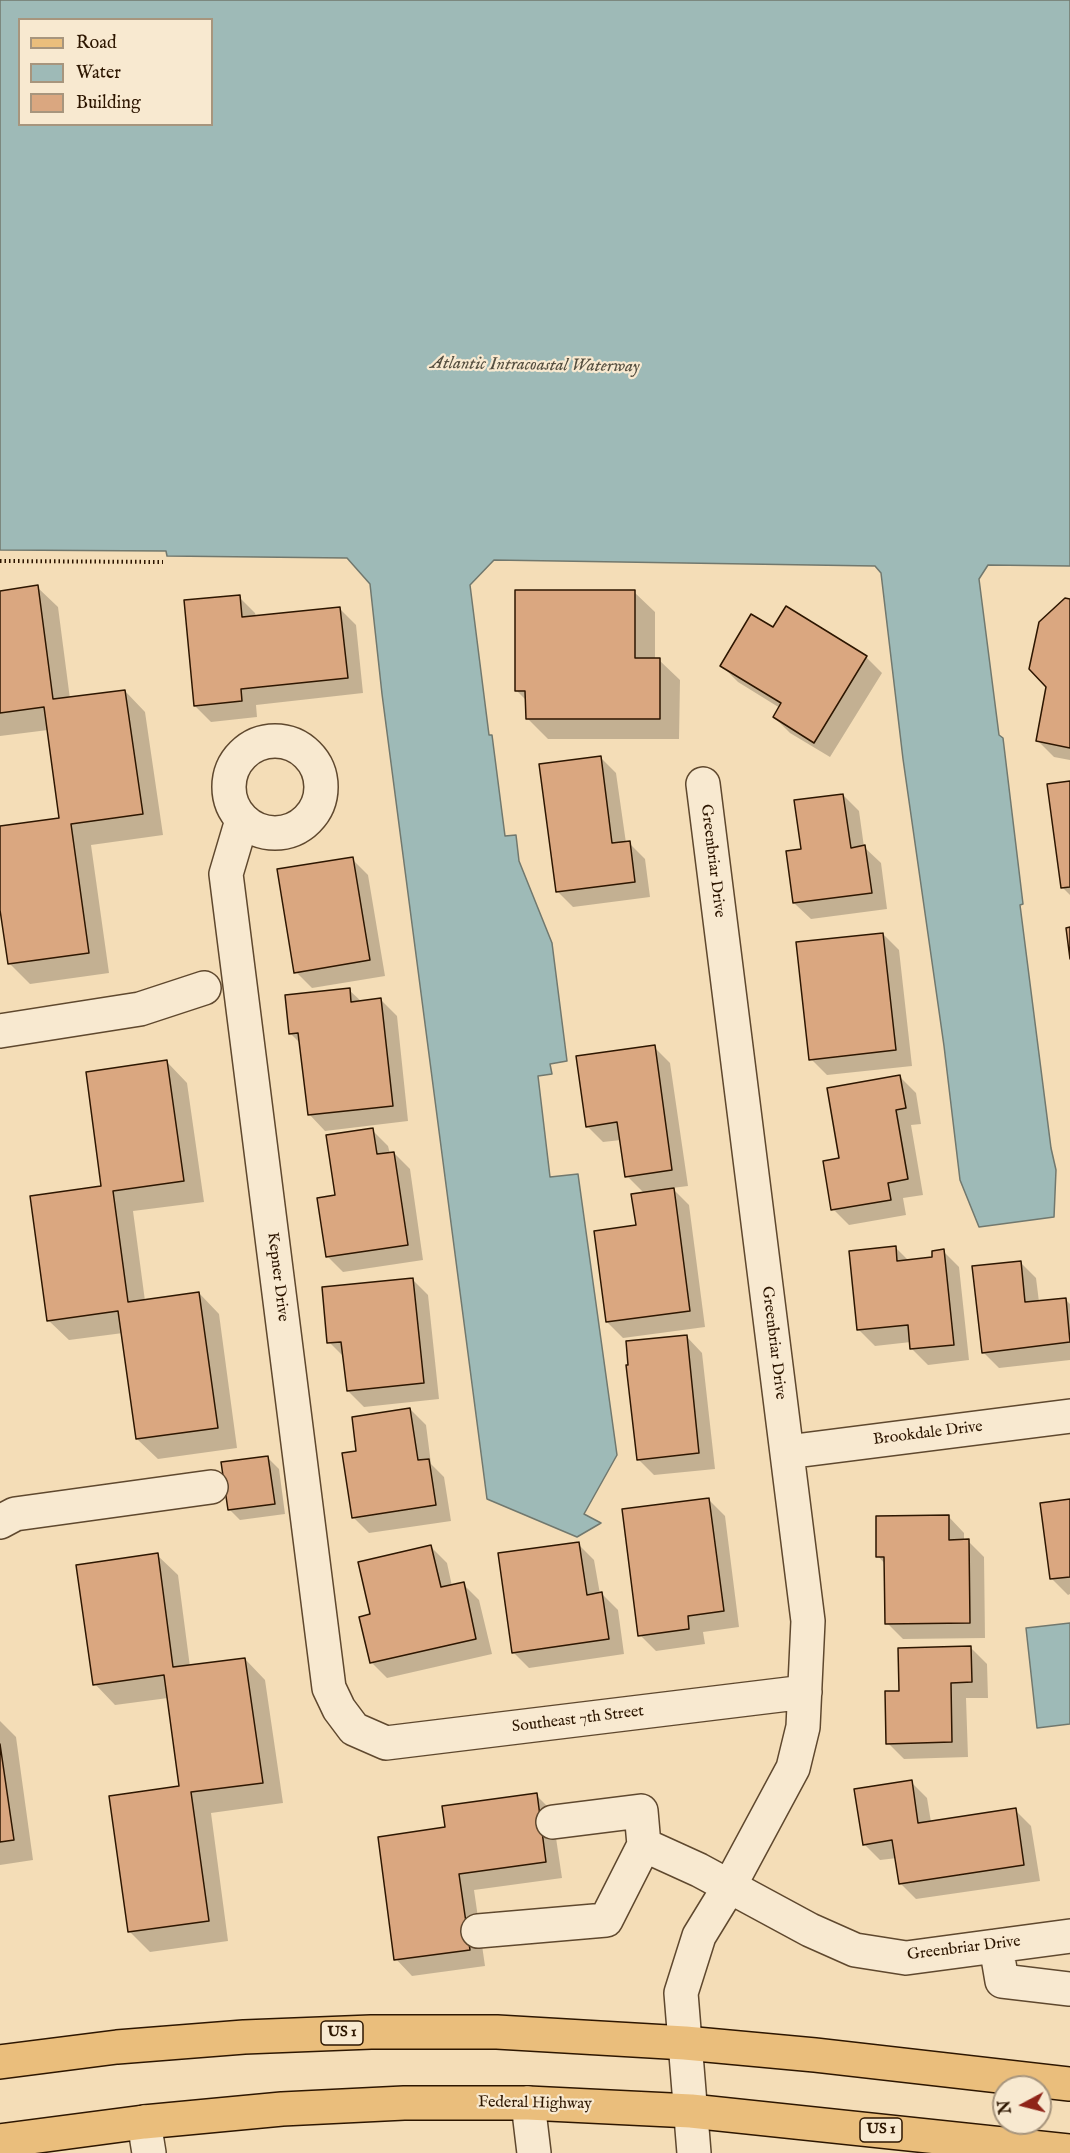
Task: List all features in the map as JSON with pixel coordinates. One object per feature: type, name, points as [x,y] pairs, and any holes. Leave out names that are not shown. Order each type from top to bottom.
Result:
[{"type":"main road","name":"US 1","points":[[0,2062],[117,2047],[221,2039],[371,2032],[497,2032],[685,2043],[815,2055],[1070,2084]]},
{"type":"main road","name":"Federal Highway","points":[[0,2141],[39,2144],[146,2137],[282,2109],[404,2103],[528,2103],[692,2111],[975,2147],[1070,2151]]},
{"type":"street","name":"Greenbriar Drive","points":[[694,2153],[681,1993],[699,1936],[729,1887],[793,1768],[803,1727],[808,1621],[703,784]]},
{"type":"street","name":"Kepner Drive","points":[[242,820],[226,874],[329,1688],[339,1708],[354,1729]]},
{"type":"street","points":[[0,1031],[140,1009],[204,988]]},
{"type":"street","name":"Brookdale Drive","points":[[787,1452],[1070,1416]]},
{"type":"street","points":[[0,1522],[15,1514],[211,1487]]},
{"type":"street","name":"Southeast 7th Street","points":[[354,1729],[386,1743],[805,1692]]},
{"type":"street","points":[[478,1932],[606,1920],[644,1845],[641,1811],[553,1822]]},
{"type":"street","points":[[644,1845],[729,1887]]},
{"type":"street","name":"Greenbriar Drive","points":[[729,1887],[810,1930],[855,1950],[906,1958],[1070,1936]]},
{"type":"street","points":[[996,1946],[1002,1981],[1070,1989]]},
{"type":"street","points":[[528,2103],[534,2153]]},
{"type":"path","points":[[0,561],[163,562]]},
{"type":"water","name":"Atlantic Intracoastal Waterway","points":[[0,0],[1070,0],[1070,566],[988,565],[979,579],[999,735],[1003,738],[1023,904],[1020,905],[1051,1148],[1056,1170],[1054,1217],[979,1227],[960,1180],[944,1046],[903,759],[881,573],[875,566],[494,560],[470,585],[489,735],[492,735],[505,836],[516,835],[519,861],[552,943],[567,1061],[550,1064],[552,1074],[538,1076],[550,1177],[578,1174],[617,1455],[584,1514],[601,1523],[577,1537],[487,1499],[382,694],[370,584],[347,558],[167,556],[166,551],[0,550]]},
{"type":"water","points":[[1070,1623],[1070,1724],[1037,1728],[1026,1628]]},
{"type":"building","points":[[38,585],[53,699],[125,690],[143,814],[71,824],[89,953],[8,964],[0,910],[0,826],[59,818],[44,707],[0,713],[0,591]]},
{"type":"building","points":[[515,590],[635,590],[635,658],[660,658],[660,719],[526,719],[525,691],[515,691]]},
{"type":"building","points":[[240,595],[242,617],[340,607],[348,678],[241,689],[242,701],[194,706],[184,600]]},
{"type":"building","points":[[1065,598],[1070,599],[1070,748],[1036,741],[1046,687],[1029,669],[1039,622]]},
{"type":"building","points":[[786,606],[867,656],[814,743],[773,717],[781,703],[720,666],[751,614],[773,627]]},
{"type":"building","points":[[601,756],[612,843],[630,841],[635,882],[556,892],[539,764]]},
{"type":"building","points":[[1070,781],[1070,887],[1061,888],[1047,784]]},
{"type":"building","points":[[843,794],[851,848],[865,845],[872,893],[793,903],[786,851],[801,849],[794,800]]},
{"type":"building","points":[[353,857],[370,960],[294,973],[277,869]]},
{"type":"building","points":[[1070,927],[1070,959],[1066,928]]},
{"type":"building","points":[[883,933],[896,1050],[809,1060],[796,942]]},
{"type":"building","points":[[350,988],[351,1002],[381,998],[393,1106],[308,1115],[298,1033],[289,1034],[285,995]]},
{"type":"building","points":[[655,1045],[672,1170],[625,1177],[617,1122],[586,1127],[576,1056]]},
{"type":"building","points":[[167,1060],[184,1181],[113,1191],[128,1302],[199,1292],[218,1428],[136,1439],[118,1311],[47,1321],[30,1196],[101,1186],[86,1072]]},
{"type":"building","points":[[900,1075],[906,1108],[896,1110],[908,1179],[888,1183],[891,1200],[831,1210],[823,1161],[839,1158],[827,1088]]},
{"type":"building","points":[[373,1128],[377,1154],[394,1152],[408,1245],[326,1257],[317,1198],[335,1195],[326,1135]]},
{"type":"building","points":[[674,1188],[690,1311],[606,1322],[594,1231],[636,1225],[631,1194]]},
{"type":"building","points":[[896,1246],[897,1261],[932,1257],[932,1251],[944,1249],[954,1345],[910,1349],[908,1325],[857,1330],[849,1251]]},
{"type":"building","points":[[1021,1261],[1025,1302],[1066,1298],[1070,1342],[982,1353],[972,1266]]},
{"type":"building","points":[[413,1278],[424,1383],[347,1391],[341,1342],[327,1343],[322,1287]]},
{"type":"building","points":[[687,1335],[699,1453],[637,1460],[626,1365],[628,1365],[626,1341]]},
{"type":"building","points":[[410,1408],[418,1460],[429,1459],[436,1505],[352,1518],[342,1453],[356,1451],[352,1417]]},
{"type":"building","points":[[268,1456],[275,1504],[228,1510],[221,1462]]},
{"type":"building","points":[[709,1498],[724,1611],[688,1616],[689,1629],[638,1636],[622,1509]]},
{"type":"building","points":[[1070,1499],[1070,1577],[1050,1579],[1040,1503]]},
{"type":"building","points":[[949,1515],[949,1540],[969,1539],[970,1623],[885,1624],[884,1557],[876,1557],[876,1516]]},
{"type":"building","points":[[579,1542],[587,1595],[602,1592],[609,1639],[512,1653],[498,1553]]},
{"type":"building","points":[[431,1545],[441,1587],[464,1582],[476,1639],[370,1663],[359,1617],[370,1614],[358,1562]]},
{"type":"building","points":[[158,1553],[173,1667],[245,1658],[263,1783],[191,1792],[209,1921],[128,1932],[109,1796],[179,1786],[164,1675],[93,1685],[76,1565]]},
{"type":"building","points":[[971,1646],[972,1682],[951,1683],[952,1742],[886,1744],[885,1691],[899,1691],[898,1648]]},
{"type":"building","points":[[0,1744],[14,1840],[0,1842]]},
{"type":"building","points":[[912,1780],[918,1823],[1016,1808],[1024,1865],[899,1884],[892,1840],[863,1845],[854,1789]]},
{"type":"building","points":[[537,1793],[546,1862],[459,1874],[470,1950],[394,1960],[378,1837],[445,1827],[442,1806]]}]
